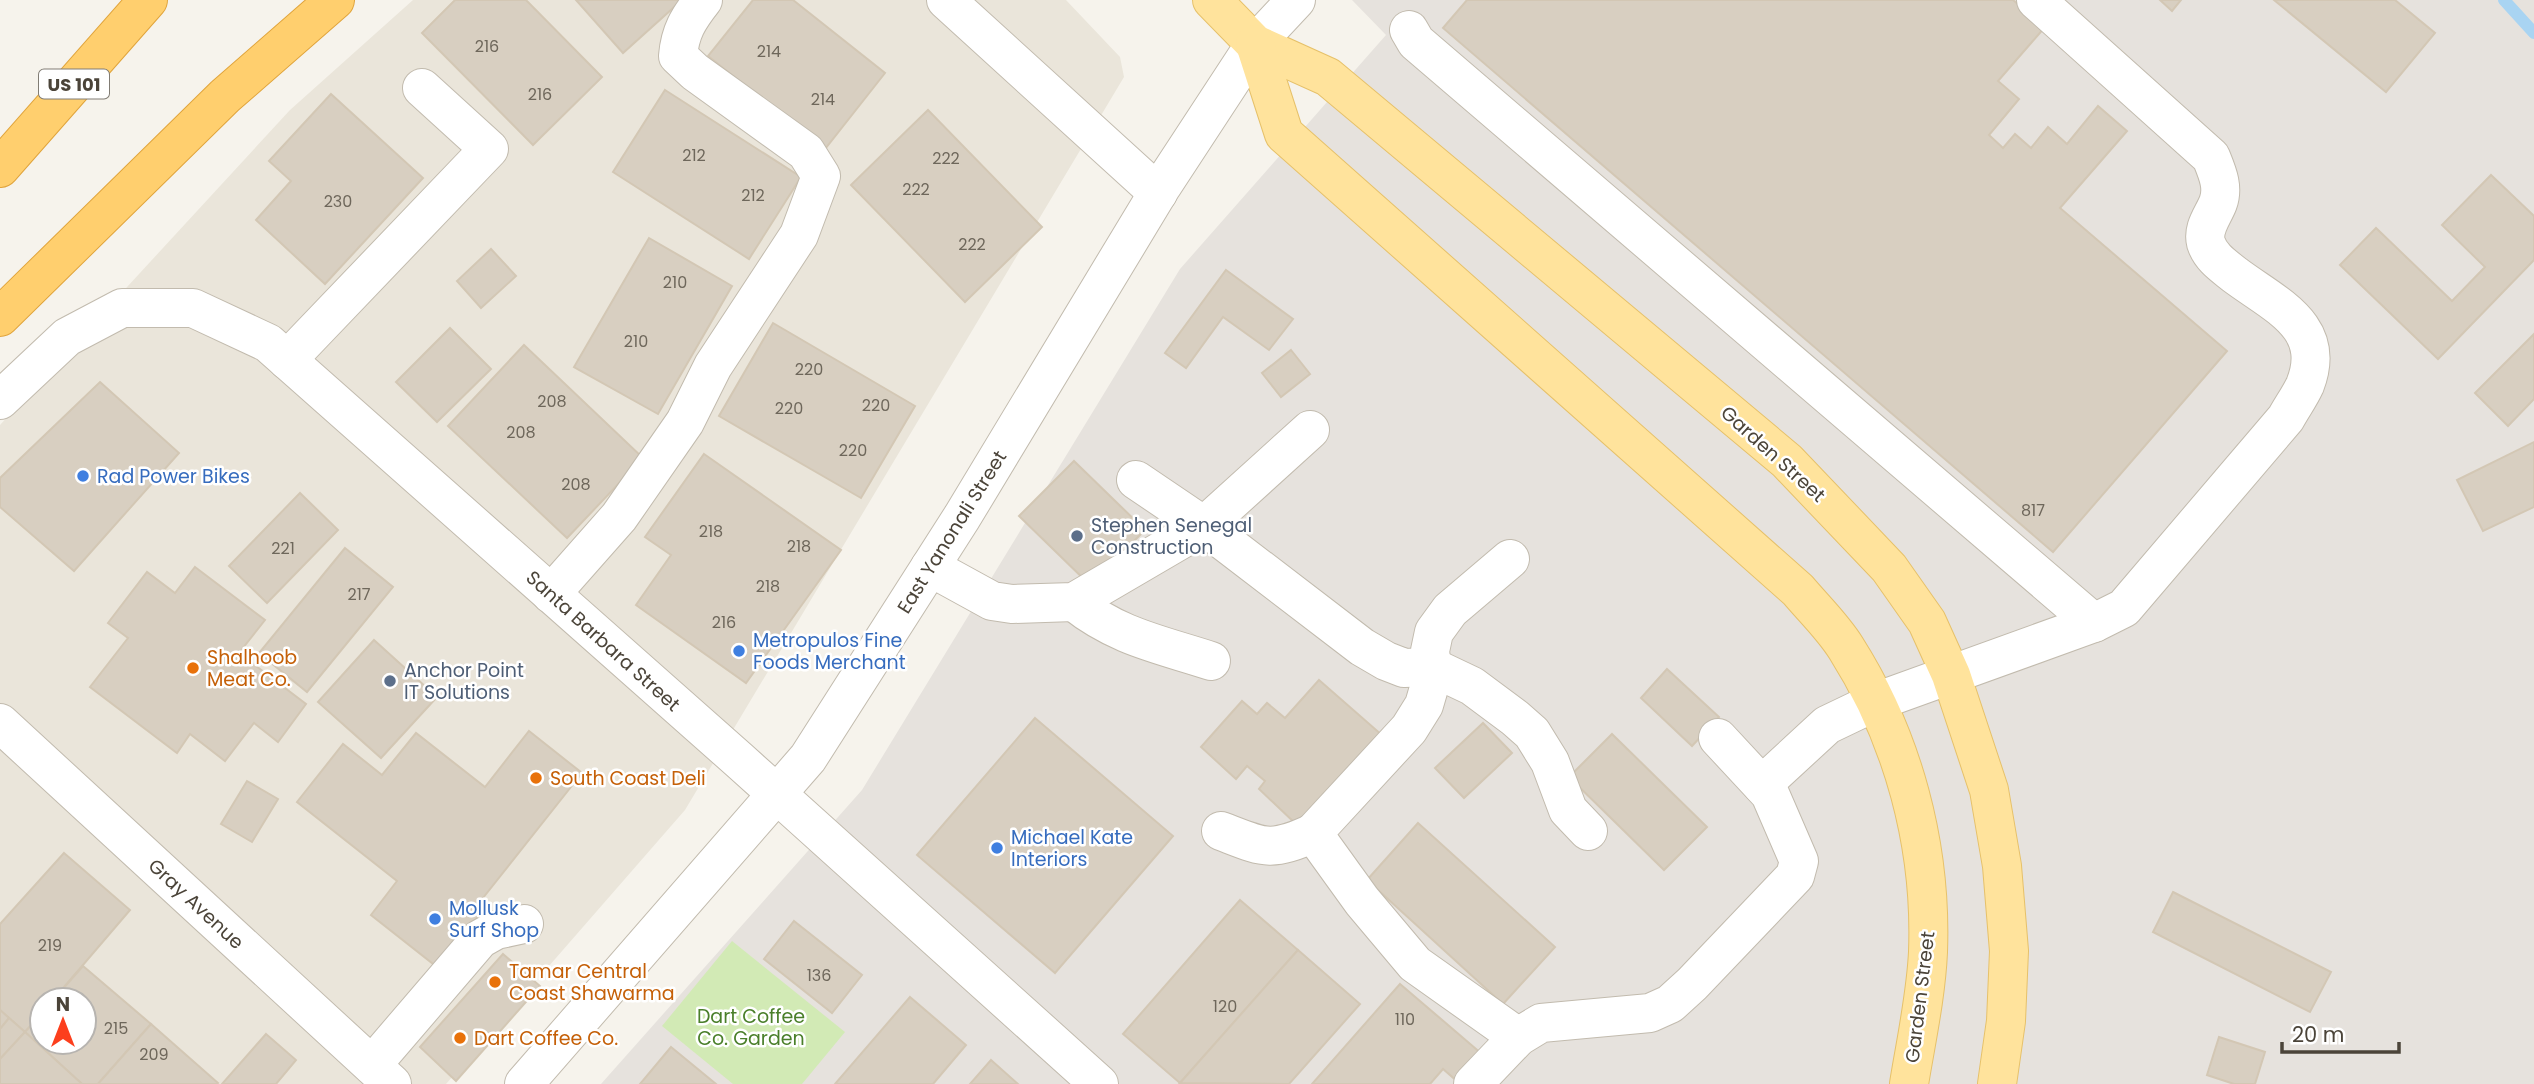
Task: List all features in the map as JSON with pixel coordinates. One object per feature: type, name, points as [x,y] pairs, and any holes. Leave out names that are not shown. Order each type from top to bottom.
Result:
[{"type":"highway","name":"US 101","points":[[0,168],[148,0]]},
{"type":"highway","points":[[0,317],[225,96],[335,0]]},
{"type":"main road","name":"Garden Street","points":[[1212,0],[1255,44],[1328,77],[1787,461],[1889,568],[1927,622],[1951,675],[1989,790],[2002,866],[2009,950],[2007,1021],[1997,1084]]},
{"type":"main road","name":"Garden Street","points":[[1255,44],[1284,134],[1798,590],[1845,646],[1875,702],[1911,794],[1925,861],[1929,902],[1928,956],[1909,1084]]},
{"type":"street","points":[[551,594],[620,517],[685,422],[713,366],[799,235],[821,176],[806,152],[695,72],[678,56],[679,38],[703,0]]},
{"type":"street","points":[[946,0],[1158,193]]},
{"type":"street","name":"East Yanonali Street","points":[[524,1084],[808,758],[930,567],[1158,193],[1255,44],[1296,0]]},
{"type":"street","points":[[1762,785],[1817,733],[1875,702],[2094,623],[2124,608],[2286,418],[2305,385],[2310,361],[2310,341],[2298,323],[2217,262],[2206,243],[2206,228],[2219,201],[2220,179],[2211,156],[2036,0]]},
{"type":"street","points":[[1409,30],[1416,42],[1426,51],[2094,623]]},
{"type":"street","points":[[287,360],[489,149],[422,88]]},
{"type":"street","name":"Santa Barbara Street","points":[[0,400],[67,338],[122,308],[193,308],[268,343],[1099,1084]]},
{"type":"street","points":[[930,567],[992,601],[1013,604],[1074,601],[1204,526],[1310,430]]},
{"type":"street","points":[[1136,480],[1204,526],[1362,647],[1404,668],[1432,667],[1472,686],[1532,733],[1550,762],[1568,810],[1588,831]]},
{"type":"street","points":[[1221,831],[1263,847],[1291,844],[1313,833],[1409,729],[1424,705],[1432,667],[1430,651],[1434,632],[1450,610],[1510,559]]},
{"type":"street","points":[[1074,601],[1097,620],[1127,635],[1211,661]]},
{"type":"street","name":"Gray Avenue","points":[[0,723],[382,1075]]},
{"type":"street","points":[[1473,1084],[1518,1037],[1541,1023],[1650,1013],[1670,1004],[1795,876],[1799,861],[1770,794],[1718,738]]},
{"type":"street","points":[[1313,833],[1362,901],[1415,964],[1518,1037]]},
{"type":"street","points":[[382,1075],[480,939],[496,930],[524,924]]},
{"type":"shaded area","points":[[413,0],[1066,0],[1120,57],[1124,77],[685,810],[446,1084],[0,1084],[0,425],[290,110]]},
{"type":"shaded area","points":[[1352,0],[2534,0],[2534,1084],[601,1084],[862,790],[1180,269],[1386,35]]},
{"type":"green space","name":"Dart Coffee Co. Garden","points":[[732,941],[845,1032],[802,1084],[733,1084],[662,1026]]},
{"type":"building","points":[[455,0],[526,0],[602,77],[533,145],[422,33]]},
{"type":"building","points":[[576,0],[682,0],[623,53]]},
{"type":"building","points":[[753,0],[793,0],[885,73],[825,149],[708,56]]},
{"type":"building","points":[[1467,0],[2013,0],[2045,27],[1998,81],[2019,99],[1989,135],[2003,148],[2015,134],[2031,148],[2048,127],[2067,144],[2098,106],[2127,131],[2060,208],[2227,351],[2053,552],[1443,28]]},
{"type":"building","points":[[2160,0],[2181,0],[2172,11]]},
{"type":"building","points":[[2274,0],[2395,0],[2435,33],[2386,92]]},
{"type":"building","points":[[665,90],[801,177],[749,259],[613,172]]},
{"type":"building","points":[[331,94],[423,178],[325,284],[256,220],[291,181],[269,161]]},
{"type":"building","points":[[928,110],[1042,227],[965,302],[851,185]]},
{"type":"building","points":[[2491,175],[2534,216],[2534,260],[2438,359],[2340,265],[2376,228],[2452,301],[2485,267],[2442,225]]},
{"type":"building","points":[[649,238],[732,286],[658,414],[574,367]]},
{"type":"building","points":[[491,249],[516,276],[481,308],[457,281]]},
{"type":"building","points":[[1226,270],[1293,319],[1269,350],[1223,317],[1186,368],[1165,353]]},
{"type":"building","points":[[773,323],[915,406],[861,498],[719,416]]},
{"type":"building","points":[[450,328],[491,369],[437,422],[396,382]]},
{"type":"building","points":[[2534,334],[2534,399],[2508,426],[2475,393]]},
{"type":"building","points":[[524,345],[643,458],[567,538],[448,426]]},
{"type":"building","points":[[1291,350],[1310,374],[1281,397],[1262,373]]},
{"type":"building","points":[[100,382],[179,453],[74,571],[0,507],[0,478]]},
{"type":"building","points":[[2534,442],[2534,507],[2483,531],[2457,480]]},
{"type":"building","points":[[704,454],[841,550],[746,683],[636,605],[671,555],[645,537]]},
{"type":"building","points":[[1074,461],[1145,530],[1090,585],[1019,516]]},
{"type":"building","points":[[300,493],[338,530],[267,603],[229,566]]},
{"type":"building","points":[[345,548],[393,587],[307,692],[259,653]]},
{"type":"building","points":[[195,567],[265,620],[239,653],[306,704],[278,742],[254,723],[225,761],[190,734],[177,753],[90,687],[128,638],[108,623],[147,572],[175,593]]},
{"type":"building","points":[[374,640],[437,697],[381,758],[318,702]]},
{"type":"building","points":[[1667,669],[1719,717],[1692,746],[1641,698]]},
{"type":"building","points":[[1319,680],[1383,736],[1296,824],[1259,789],[1265,781],[1247,766],[1236,779],[1201,747],[1242,701],[1257,714],[1267,703],[1285,718]]},
{"type":"building","points":[[1035,718],[1173,836],[1055,973],[917,855]]},
{"type":"building","points":[[1483,723],[1512,753],[1464,798],[1435,768]]},
{"type":"building","points":[[529,731],[582,773],[475,908],[481,913],[437,967],[371,915],[397,881],[297,802],[343,744],[382,775],[416,733],[485,787]]},
{"type":"building","points":[[1612,734],[1707,827],[1664,870],[1569,777]]},
{"type":"building","points":[[247,781],[278,799],[252,842],[221,824]]},
{"type":"building","points":[[1418,823],[1555,947],[1503,1004],[1367,880]]},
{"type":"building","points":[[64,853],[130,910],[65,986],[28,986],[28,1029],[25,1032],[0,1010],[0,924]]},
{"type":"building","points":[[2173,892],[2331,972],[2310,1012],[2153,932]]},
{"type":"building","points":[[1240,900],[1298,950],[1180,1083],[1123,1034]]},
{"type":"building","points":[[794,921],[862,975],[832,1013],[764,959]]},
{"type":"building","points":[[1298,950],[1360,1004],[1289,1084],[1180,1083]]},
{"type":"building","points":[[503,954],[540,986],[456,1081],[420,1047]]},
{"type":"building","points":[[83,966],[151,1024],[98,1084],[82,1084],[51,1056],[98,1056],[98,986],[65,986]]},
{"type":"building","points":[[1400,984],[1482,1054],[1458,1082],[1443,1069],[1430,1084],[1312,1084]]},
{"type":"building","points":[[910,997],[966,1045],[933,1084],[835,1084]]},
{"type":"building","points":[[0,1010],[9,1018],[0,1029]]},
{"type":"building","points":[[9,1018],[25,1032],[0,1059],[0,1029]]},
{"type":"building","points":[[151,1024],[218,1083],[98,1084]]},
{"type":"building","points":[[25,1032],[28,1035],[28,1056],[51,1056],[82,1084],[0,1084],[0,1059]]},
{"type":"building","points":[[266,1034],[296,1060],[276,1084],[222,1084]]},
{"type":"building","points":[[2219,1037],[2265,1052],[2255,1084],[2234,1084],[2207,1075]]},
{"type":"building","points":[[671,1047],[716,1084],[640,1084]]},
{"type":"building","points":[[991,1060],[1018,1084],[970,1084]]},
{"type":"waterway","points":[[2504,0],[2534,33]]},
{"type":"place","name":"Rad Power Bikes","points":[[83,476]]},
{"type":"place","name":"Stephen Senegal Construction","points":[[1077,536]]},
{"type":"place","name":"Metropulos Fine Foods Merchant","points":[[739,651]]},
{"type":"place","name":"Shalhoob Meat Co.","points":[[193,668]]},
{"type":"place","name":"Anchor Point IT Solutions","points":[[390,681]]},
{"type":"place","name":"South Coast Deli","points":[[536,778]]},
{"type":"place","name":"Michael Kate Interiors","points":[[997,848]]},
{"type":"place","name":"Mollusk Surf Shop","points":[[435,919]]},
{"type":"place","name":"Tamar Central Coast Shawarma","points":[[495,982]]},
{"type":"place","name":"Dart Coffee Co.","points":[[460,1038]]}]
